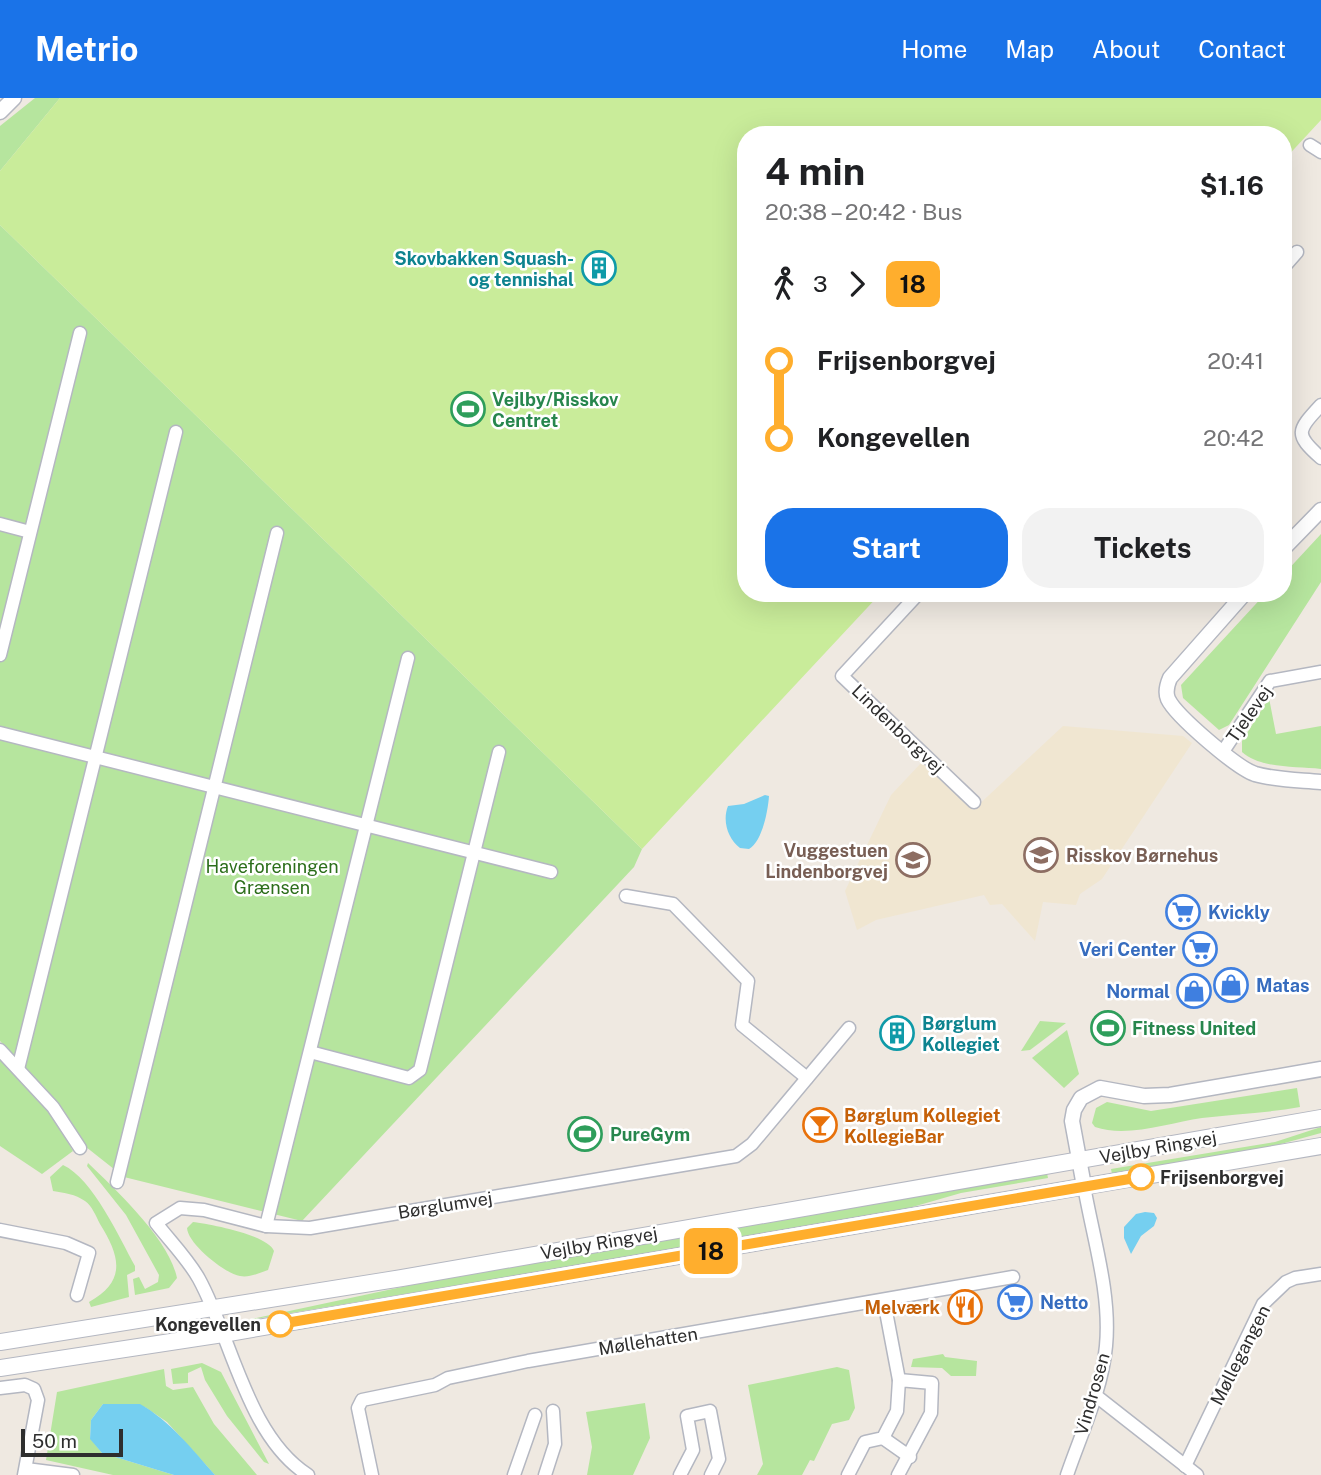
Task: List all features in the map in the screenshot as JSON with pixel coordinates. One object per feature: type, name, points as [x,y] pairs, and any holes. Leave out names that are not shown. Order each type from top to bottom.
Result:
[{"type":"main road","name":"Vejlby Ringvej","points":[[0,1342],[212,1309],[1321,1118]]},
{"type":"main road","name":"Vejlby Ringvej","points":[[0,1368],[223,1334],[1321,1146]]},
{"type":"street","points":[[0,112],[14,98]]},
{"type":"street","points":[[1292,258],[1297,252]]},
{"type":"street","points":[[0,655],[80,333]]},
{"type":"street","points":[[1321,405],[1302,426],[1300,435],[1302,442],[1321,458]]},
{"type":"street","points":[[18,1069],[176,432]]},
{"type":"street","points":[[1292,540],[1321,510]]},
{"type":"street","points":[[0,524],[30,532]]},
{"type":"street","points":[[117,1182],[277,533]]},
{"type":"street","name":"Lindenborgvej","points":[[911,602],[842,676],[974,802]]},
{"type":"street","points":[[1235,602],[1168,681],[1167,695],[1177,711],[1241,768],[1257,775],[1321,782]]},
{"type":"street","points":[[266,1226],[408,658]]},
{"type":"street","name":"Tjelevej","points":[[1222,752],[1270,681],[1321,672]]},
{"type":"street","points":[[0,733],[551,872]]},
{"type":"street","points":[[310,1052],[409,1078],[416,1076],[420,1070],[499,752]]},
{"type":"street","points":[[626,896],[673,904],[748,981],[742,1025],[807,1078]]},
{"type":"street","name":"Børglumvej","points":[[212,1309],[198,1278],[156,1223],[180,1208],[204,1210],[266,1226],[310,1228],[736,1156],[752,1144],[849,1028]]},
{"type":"street","points":[[0,1050],[53,1107],[80,1148]]},
{"type":"street","points":[[1084,1186],[1074,1110],[1080,1098],[1091,1091],[1100,1088],[1144,1096],[1170,1095],[1321,1069]]},
{"type":"street","name":"Vindrosen","points":[[1067,1475],[1103,1367],[1107,1320],[1084,1186]]},
{"type":"street","points":[[0,1230],[66,1243],[89,1253],[77,1295]]},
{"type":"street","name":"Møllegangen","points":[[1185,1466],[1263,1304],[1286,1282],[1295,1278],[1321,1275]]},
{"type":"street","name":"Møllehatten","points":[[372,1475],[358,1408],[362,1400],[528,1361],[1013,1277]]},
{"type":"street","points":[[848,1475],[864,1443],[883,1438],[897,1410],[899,1380],[884,1301]]},
{"type":"street","points":[[212,1309],[267,1430],[285,1455],[308,1475]]},
{"type":"street","points":[[898,1475],[910,1457],[931,1413],[932,1383],[899,1380]]},
{"type":"street","points":[[0,1388],[25,1384],[34,1389],[38,1400],[25,1472],[73,1475]]},
{"type":"street","points":[[1095,1395],[1197,1475]]},
{"type":"street","points":[[545,1475],[555,1444],[553,1411]]},
{"type":"street","points":[[680,1475],[693,1450],[687,1416],[710,1411],[719,1459],[711,1475]]},
{"type":"street","points":[[514,1475],[536,1415]]},
{"type":"street","points":[[883,1438],[910,1457]]},
{"type":"shaded area","name":"Risskov Børnehus","points":[[1063,726],[1183,736],[1192,743],[1102,879],[1080,894],[1076,905],[1043,902],[1035,941],[1002,904],[990,905],[984,895],[876,920],[857,930],[845,891],[891,795],[922,762],[973,810]]},
{"type":"green space","points":[[35,98],[60,98],[0,171],[0,126]]},
{"type":"green space","name":"Vejlby/Risskov Centret","points":[[60,98],[1321,98],[1321,120],[1292,151],[1292,126],[737,126],[737,602],[873,602],[642,849],[0,225],[0,171]]},
{"type":"green space","name":"Haveforeningen Grænsen","points":[[0,225],[642,849],[634,867],[302,1221],[124,1177],[81,1143],[56,1101],[0,1041]]},
{"type":"green space","points":[[1321,534],[1321,582],[1229,725],[1219,730],[1183,698],[1181,685],[1258,602],[1292,602],[1292,565]]},
{"type":"green space","points":[[1269,698],[1276,734],[1321,726],[1321,769],[1269,764],[1242,752],[1242,741]]},
{"type":"green space","points":[[1040,1021],[1066,1023],[1030,1050],[1021,1051]]},
{"type":"green space","points":[[1067,1030],[1079,1074],[1064,1088],[1032,1058]]},
{"type":"green space","points":[[0,1057],[48,1108],[73,1151],[42,1174],[0,1146]]},
{"type":"green space","points":[[1297,1088],[1300,1107],[1202,1118],[1121,1131],[1095,1127],[1092,1123],[1096,1108],[1107,1102],[1151,1111]]},
{"type":"green space","points":[[1321,1127],[1321,1133],[1270,1147],[1112,1174],[1111,1169],[1275,1142]]},
{"type":"green space","points":[[88,1163],[140,1216],[164,1247],[177,1278],[169,1288],[135,1295],[133,1279],[139,1277],[145,1289],[158,1282],[159,1275],[126,1215],[87,1166]]},
{"type":"green space","points":[[63,1165],[74,1172],[95,1195],[135,1266],[135,1271],[127,1275],[129,1297],[91,1307],[89,1302],[110,1285],[114,1277],[115,1257],[107,1236],[87,1203],[74,1195],[53,1191],[50,1177]]},
{"type":"green space","points":[[1047,1173],[1048,1178],[961,1193],[895,1212],[238,1322],[430,1281]]},
{"type":"green space","points":[[193,1222],[238,1231],[269,1245],[274,1251],[268,1270],[243,1276],[225,1269],[193,1242],[187,1228]]},
{"type":"green space","points":[[943,1354],[945,1357],[977,1361],[976,1376],[951,1376],[942,1368],[911,1367],[913,1359]]},
{"type":"green space","points":[[202,1363],[221,1372],[269,1464],[264,1462],[227,1416],[205,1380],[201,1367],[188,1373],[188,1383],[173,1384],[171,1369]]},
{"type":"green space","points":[[837,1367],[849,1370],[855,1408],[849,1420],[832,1424],[814,1461],[810,1460],[802,1475],[757,1475],[763,1464],[748,1385]]},
{"type":"green space","points":[[164,1369],[166,1386],[173,1390],[193,1387],[214,1424],[257,1475],[215,1475],[167,1422],[145,1407],[103,1404],[91,1420],[90,1438],[102,1453],[174,1475],[113,1475],[46,1460],[57,1392]]},
{"type":"green space","points":[[645,1403],[650,1438],[633,1475],[587,1475],[592,1447],[586,1412]]},
{"type":"water","points":[[765,795],[769,796],[761,833],[749,849],[740,848],[727,829],[728,806],[744,804]]},
{"type":"water","points":[[1154,1213],[1157,1218],[1154,1226],[1141,1236],[1131,1254],[1124,1238],[1124,1227],[1136,1214]]},
{"type":"water","points":[[103,1404],[140,1404],[180,1436],[215,1475],[174,1475],[102,1453],[90,1439],[91,1420]]},
{"type":"bus line","name":"18","points":[[280,1324],[1141,1177]]},
{"type":"place","name":"Skovbakken Squash- og tennishal","points":[[599,268]]},
{"type":"place","name":"Vejlby/Risskov Centret","points":[[468,409]]},
{"type":"place","name":"Risskov Børnehus","points":[[1041,855]]},
{"type":"place","name":"Vuggestuen Lindenborgvej","points":[[913,860]]},
{"type":"place","name":"Kvickly","points":[[1183,912]]},
{"type":"place","name":"Veri Center","points":[[1200,949]]},
{"type":"place","name":"Matas","points":[[1231,985]]},
{"type":"place","name":"Normal","points":[[1194,991]]},
{"type":"place","name":"Fitness United","points":[[1108,1028]]},
{"type":"place","name":"Børglum Kollegiet","points":[[897,1033]]},
{"type":"place","name":"Børglum Kollegiet KollegieBar","points":[[820,1125]]},
{"type":"place","name":"PureGym","points":[[585,1134]]},
{"type":"place","name":"Frijsenborgvej","points":[[1141,1177]]},
{"type":"place","name":"Netto","points":[[1015,1302]]},
{"type":"place","name":"Melværk","points":[[965,1307]]},
{"type":"place","name":"Kongevellen","points":[[280,1324]]}]
